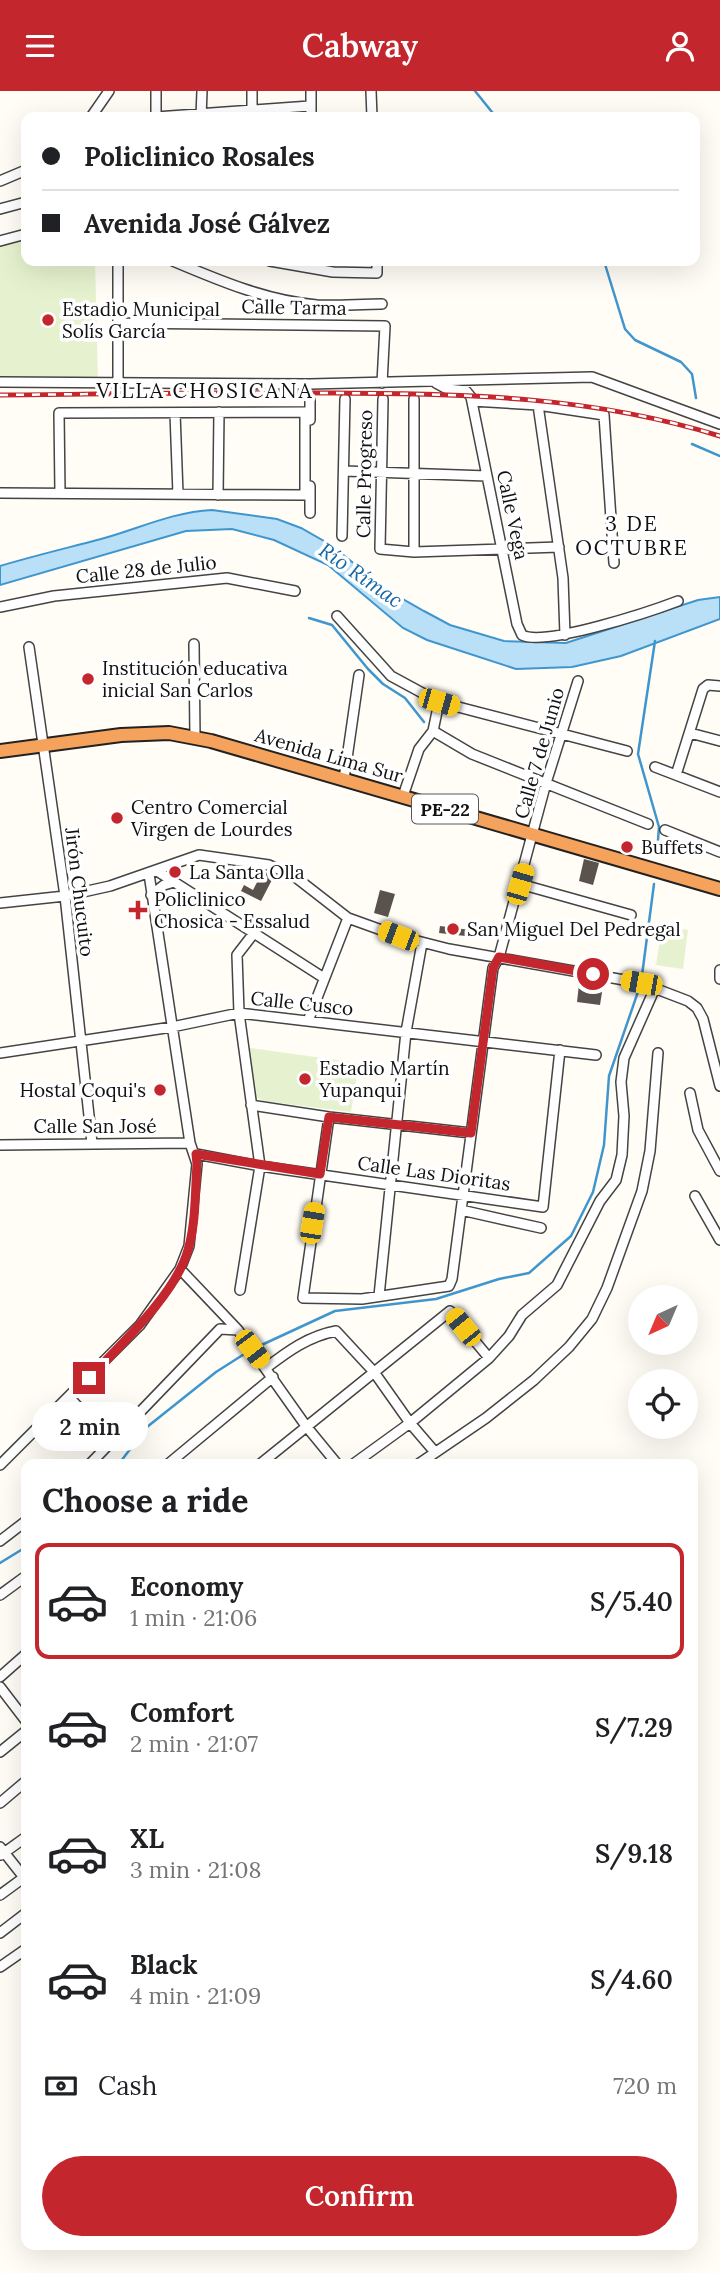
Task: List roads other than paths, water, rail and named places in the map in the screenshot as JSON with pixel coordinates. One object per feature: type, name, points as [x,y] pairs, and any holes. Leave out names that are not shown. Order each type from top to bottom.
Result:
[{"type":"highway","name":"Avenida Lima Sur","points":[[0,751],[121,735],[169,733],[195,738],[403,796],[720,890]]},
{"type":"street","points":[[94,112],[109,91]]},
{"type":"street","points":[[156,91],[156,112]]},
{"type":"street","points":[[201,112],[202,91]]},
{"type":"street","points":[[252,91],[252,112]]},
{"type":"street","points":[[311,91],[311,112]]},
{"type":"street","points":[[371,91],[372,112]]},
{"type":"street","points":[[266,112],[310,106]]},
{"type":"street","points":[[0,181],[21,172]]},
{"type":"street","points":[[0,209],[21,203]]},
{"type":"street","points":[[0,241],[21,235]]},
{"type":"street","points":[[118,266],[118,383]]},
{"type":"street","points":[[186,266],[244,288],[292,301],[316,305],[382,304]]},
{"type":"street","points":[[316,266],[333,272],[377,273],[377,266]]},
{"type":"street","name":"Calle Tarma","points":[[119,323],[385,326],[382,383]]},
{"type":"street","points":[[0,382],[382,383],[540,376],[592,377],[720,424]]},
{"type":"street","points":[[432,381],[447,389],[466,391],[472,401],[538,405],[604,415],[614,563]]},
{"type":"street","points":[[342,536],[345,399]]},
{"type":"street","name":"Calle Progreso","points":[[383,399],[380,549],[414,552]]},
{"type":"street","points":[[414,399],[414,552],[559,547]]},
{"type":"street","points":[[310,400],[310,513]]},
{"type":"street","name":"Calle Vega","points":[[472,401],[518,629],[523,635],[533,639],[565,635]]},
{"type":"street","points":[[538,405],[559,547],[565,635],[648,613],[678,601]]},
{"type":"street","points":[[175,412],[178,494]]},
{"type":"street","points":[[218,495],[219,412]]},
{"type":"street","points":[[0,493],[305,495],[305,412],[59,413],[60,493]]},
{"type":"street","points":[[344,471],[487,476]]},
{"type":"street","name":"Calle 28 de Julio","points":[[0,607],[54,596],[227,578],[295,591]]},
{"type":"street","points":[[337,616],[391,676],[439,702],[627,751]]},
{"type":"street","points":[[194,644],[195,738]]},
{"type":"street","name":"Jirón Chucuito","points":[[29,647],[65,896],[79,1040],[93,1143]]},
{"type":"street","points":[[344,779],[359,675]]},
{"type":"street","name":"Calle 7 de Junio","points":[[379,1296],[449,1286],[453,1279],[493,968],[499,957],[546,783],[578,681]]},
{"type":"street","points":[[676,775],[705,686],[720,686]]},
{"type":"street","points":[[403,796],[419,748],[433,731],[439,702]]},
{"type":"street","points":[[433,731],[472,754],[648,824]]},
{"type":"street","points":[[690,733],[720,741]]},
{"type":"street","points":[[655,767],[720,792]]},
{"type":"street","points":[[665,830],[720,852]]},
{"type":"street","points":[[0,903],[65,896],[153,873],[191,857],[208,854],[269,865],[294,876],[348,918],[422,943],[641,983],[688,1001],[697,1007],[703,1019],[720,1086]]},
{"type":"street","points":[[153,873],[174,882],[324,978]]},
{"type":"street","points":[[0,1465],[140,1325],[180,1269],[190,1238],[196,1154],[190,1143],[151,895],[153,873]]},
{"type":"street","points":[[151,895],[164,885],[174,882]]},
{"type":"street","points":[[520,884],[631,915]]},
{"type":"street","points":[[308,1021],[348,918]]},
{"type":"street","points":[[240,1290],[260,1166],[239,1013],[237,955],[254,933]]},
{"type":"street","points":[[329,1117],[301,1296],[304,1300],[379,1296],[406,1032],[422,943]]},
{"type":"street","points":[[720,970],[720,979]]},
{"type":"street","points":[[360,1459],[410,1423],[489,1358],[509,1336],[522,1315],[557,1285],[600,1201],[616,1180],[622,1155],[624,1116],[621,1082],[624,1058],[655,988]]},
{"type":"street","name":"Calle Cusco","points":[[0,1053],[172,1027],[239,1013],[596,1055]]},
{"type":"street","name":"Calle Las Dioritas","points":[[196,1154],[260,1166],[543,1207],[560,1050]]},
{"type":"street","points":[[424,1459],[486,1418],[534,1380],[569,1347],[593,1319],[642,1191],[650,1151],[658,1053]]},
{"type":"street","points":[[690,1093],[698,1130],[720,1171]]},
{"type":"street","points":[[251,1105],[398,1126],[471,1133]]},
{"type":"street","name":"Calle San José","points":[[0,1145],[190,1143]]},
{"type":"street","points":[[695,1196],[720,1240]]},
{"type":"street","points":[[461,1210],[541,1229]]},
{"type":"street","points":[[180,1269],[238,1330],[306,1426],[333,1459]]},
{"type":"street","points":[[266,1459],[450,1311],[489,1358]]},
{"type":"street","points":[[94,1459],[220,1329],[238,1330]]},
{"type":"street","points":[[266,1368],[301,1343],[319,1334],[336,1331],[374,1372],[433,1451]]},
{"type":"street","points":[[174,1459],[273,1377]]},
{"type":"street","points":[[69,1397],[111,1441]]},
{"type":"street","points":[[0,1541],[21,1525]]},
{"type":"street","points":[[0,1595],[21,1580]]},
{"type":"street","points":[[0,1677],[21,1658]]},
{"type":"street","points":[[0,1687],[21,1714]]},
{"type":"street","points":[[0,1752],[21,1735]]},
{"type":"street","points":[[0,1803],[21,1785]]},
{"type":"street","points":[[21,1840],[2,1852],[21,1873]]},
{"type":"street","points":[[0,1895],[21,1881]]},
{"type":"street","points":[[0,1933],[21,1917]]},
{"type":"street","points":[[0,1967],[21,1952]]},
{"type":"water","name":"Río Rímac","points":[[212,510],[277,519],[301,528],[331,545],[387,590],[424,611],[450,625],[504,641],[566,643],[698,600],[720,597],[720,619],[621,656],[572,667],[516,669],[427,640],[403,628],[328,565],[274,540],[232,529],[186,531],[0,585],[0,566],[101,539],[169,517]]},
{"type":"waterway","points":[[475,91],[492,112]]},
{"type":"waterway","points":[[606,266],[625,329],[635,340],[681,362],[692,374],[696,398]]},
{"type":"waterway","points":[[692,444],[720,456]]},
{"type":"waterway","points":[[309,618],[332,625],[368,669],[383,684],[405,698],[424,722]]},
{"type":"waterway","points":[[655,641],[638,754],[659,827],[657,853]]},
{"type":"waterway","points":[[255,1348],[335,1311],[436,1299],[499,1279],[529,1273],[571,1236],[593,1192],[604,1145],[609,1076],[641,983],[654,884]]},
{"type":"waterway","points":[[123,1459],[147,1427],[216,1372],[249,1351]]},
{"type":"waterway","points":[[0,1563],[21,1550]]},
{"type":"railway","points":[[0,395],[386,393],[482,396],[577,405],[672,423],[720,436]]},
{"type":"place","name":"Estadio Municipal Solís García","points":[[48,320]]},
{"type":"place","name":"Institución educativa inicial San Carlos","points":[[88,679]]},
{"type":"place","name":"Centro Comercial Virgen de Lourdes","points":[[117,818]]},
{"type":"place","name":"Buffets","points":[[627,847]]},
{"type":"place","name":"La Santa Olla","points":[[175,872]]},
{"type":"place","name":"Policlinico Chosica - Essalud","points":[[138,910]]},
{"type":"place","name":"San Miguel Del Pedregal","points":[[453,929]]},
{"type":"place","name":"Estadio Martín Yupanqui","points":[[305,1079]]},
{"type":"place","name":"Hostal Coqui's","points":[[160,1090]]},
{"type":"district","name":"VILLA CHOSICANA","points":[[205,390]]},
{"type":"district","name":"3 DE OCTUBRE","points":[[632,535]]}]
